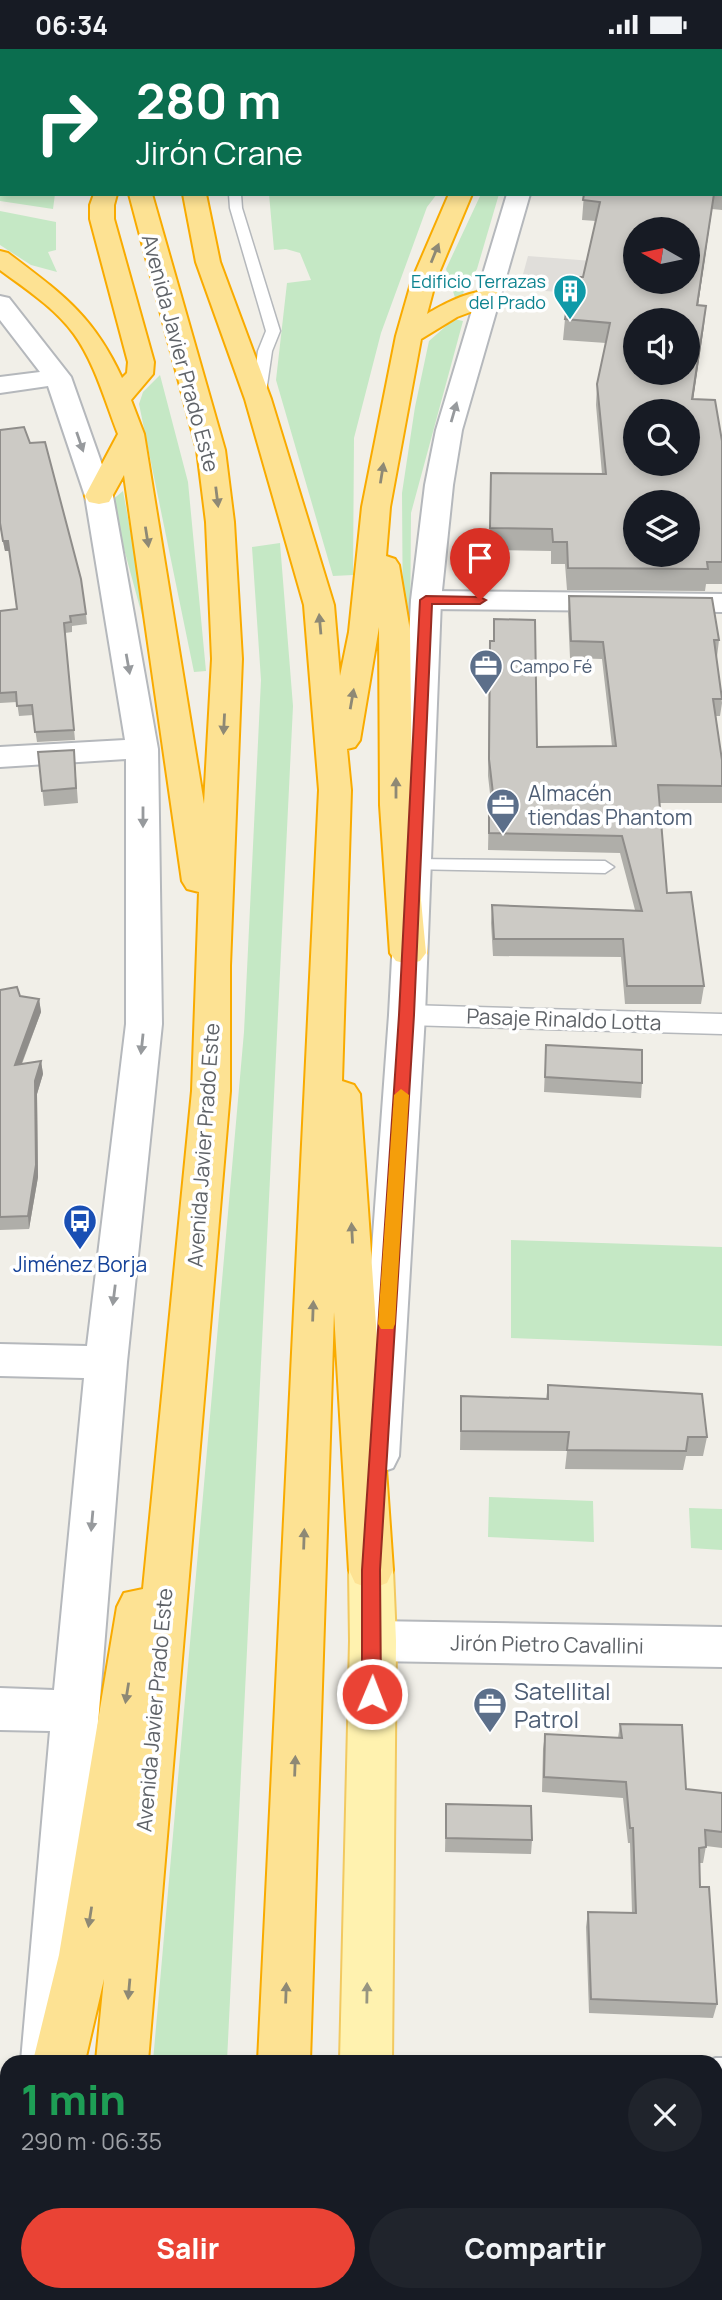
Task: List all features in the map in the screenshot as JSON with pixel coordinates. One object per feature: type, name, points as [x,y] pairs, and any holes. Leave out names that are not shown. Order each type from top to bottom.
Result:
[{"type":"highway","points":[[106,196],[102,219],[141,362],[140,374],[118,399]]},
{"type":"highway","name":"Avenida Javier Prado Este","points":[[123,2055],[211,1091],[212,966],[227,659],[220,522],[211,450],[141,196]]},
{"type":"highway","points":[[194,196],[208,262],[258,399],[319,605],[335,790]]},
{"type":"highway","points":[[284,2055],[335,790],[363,632],[376,507],[409,336],[424,280],[460,196]]},
{"type":"highway","points":[[0,258],[53,299],[84,330],[118,399],[131,434],[212,966]]},
{"type":"highway","points":[[409,336],[448,312],[488,297]]},
{"type":"highway","points":[[99,496],[131,434]]},
{"type":"highway","points":[[376,507],[395,631],[396,805],[408,953]]},
{"type":"highway","points":[[327,953],[346,1147],[371,1570]]},
{"type":"highway","points":[[60,2055],[84,1955],[134,1650],[211,1091]]},
{"type":"main road","points":[[366,2055],[373,1641],[371,1570]]},
{"type":"street","points":[[371,1570],[407,1015],[426,600],[439,485],[449,430],[518,196]]},
{"type":"street","points":[[0,303],[58,377],[99,496],[142,749],[145,1024],[106,1361],[47,2055]]},
{"type":"street","points":[[0,385],[58,377]]},
{"type":"street","points":[[426,600],[722,603]]},
{"type":"street","points":[[0,757],[142,749]]},
{"type":"street","name":"Pasaje Rinaldo Lotta","points":[[407,1015],[722,1024]]},
{"type":"street","points":[[0,1360],[106,1361]]},
{"type":"street","name":"Jirón Pietro Cavallini","points":[[373,1641],[722,1647]]},
{"type":"street","points":[[0,1709],[75,1711]]},
{"type":"lane","points":[[235,196],[236,208],[273,331],[265,351],[258,399]]},
{"type":"lane","points":[[414,865],[606,867]]},
{"type":"shaded area","points":[[528,256],[618,263],[611,296],[519,289]]},
{"type":"green space","points":[[0,196],[55,196],[53,209],[0,201]]},
{"type":"green space","points":[[269,196],[435,196],[427,207],[381,333],[354,438],[353,575],[333,576],[276,380],[287,283],[311,280],[300,253],[286,249],[274,250]]},
{"type":"green space","points":[[480,196],[498,196],[477,269],[457,304],[446,269]]},
{"type":"green space","points":[[0,211],[56,222],[56,250],[48,252],[57,272],[31,265],[0,245]]},
{"type":"green space","points":[[454,319],[463,321],[411,513],[410,640],[403,639],[402,493],[415,407],[429,341]]},
{"type":"green space","points":[[160,375],[188,482],[206,671],[194,672],[139,404],[143,392]]},
{"type":"green space","points":[[123,491],[155,663],[111,501]]},
{"type":"green space","points":[[280,543],[293,706],[227,2055],[154,2055],[244,1032],[261,680],[252,547]]},
{"type":"green space","points":[[511,1240],[722,1247],[722,1346],[511,1338]]},
{"type":"green space","points":[[489,1497],[593,1501],[594,1542],[488,1537]]},
{"type":"green space","points":[[689,1508],[722,1509],[722,1550],[691,1548]]},
{"type":"building","points":[[584,196],[714,196],[700,285],[700,217],[623,217],[623,294],[699,294],[697,305],[706,306],[700,346],[700,308],[623,308],[623,385],[694,385],[692,399],[623,399],[623,476],[700,476],[700,399],[715,400],[722,441],[722,562],[707,562],[708,569],[568,568],[567,542],[553,542],[552,529],[490,528],[491,473],[606,474],[597,384],[610,323],[565,319],[572,277],[583,277],[600,202],[583,200]]},
{"type":"building","points":[[24,427],[30,443],[45,442],[81,579],[86,614],[70,616],[71,622],[64,623],[74,730],[35,732],[32,705],[17,706],[16,692],[0,693],[0,611],[17,609],[8,541],[3,541],[0,523],[0,430]]},
{"type":"building","points":[[569,596],[712,598],[719,640],[714,640],[722,699],[713,699],[722,760],[722,786],[658,785],[667,893],[691,892],[704,986],[627,986],[623,939],[494,939],[492,905],[642,911],[622,836],[489,833],[489,802],[494,802],[489,759],[490,641],[494,641],[494,619],[535,620],[537,747],[616,746],[603,642],[571,641]]},
{"type":"building","points":[[74,750],[76,788],[42,791],[38,752]]},
{"type":"building","points":[[17,987],[20,996],[39,999],[15,1065],[41,1061],[35,1081],[36,1165],[28,1216],[0,1217],[0,990]]},
{"type":"building","points":[[546,1045],[642,1050],[642,1083],[545,1077]]},
{"type":"building","points":[[548,1385],[702,1394],[707,1437],[688,1437],[686,1451],[567,1450],[569,1432],[461,1431],[461,1396],[548,1399]]},
{"type":"building","points":[[620,1724],[682,1725],[686,1789],[722,1793],[722,1832],[705,1830],[706,1847],[699,1848],[700,1887],[709,1887],[717,2004],[591,1999],[588,1912],[636,1913],[633,1828],[630,1828],[626,1782],[544,1777],[545,1734],[622,1738]]},
{"type":"building","points":[[446,1804],[531,1806],[532,1840],[446,1838]]},
{"type":"slow traffic","points":[[387,1324],[401,1095]]},
{"type":"place","name":"Edificio Terrazas del Prado","points":[[570,321]]},
{"type":"place","name":"Campo Fé","points":[[486,696]]},
{"type":"place","name":"Almacén tiendas Phantom","points":[[503,835]]},
{"type":"place","name":"Jiménez Borja","points":[[80,1251]]},
{"type":"place","name":"Satellital Patrol","points":[[490,1734]]},
{"type":"route","points":[[372,1694],[371,1570],[407,1015],[426,600],[480,600]]}]
